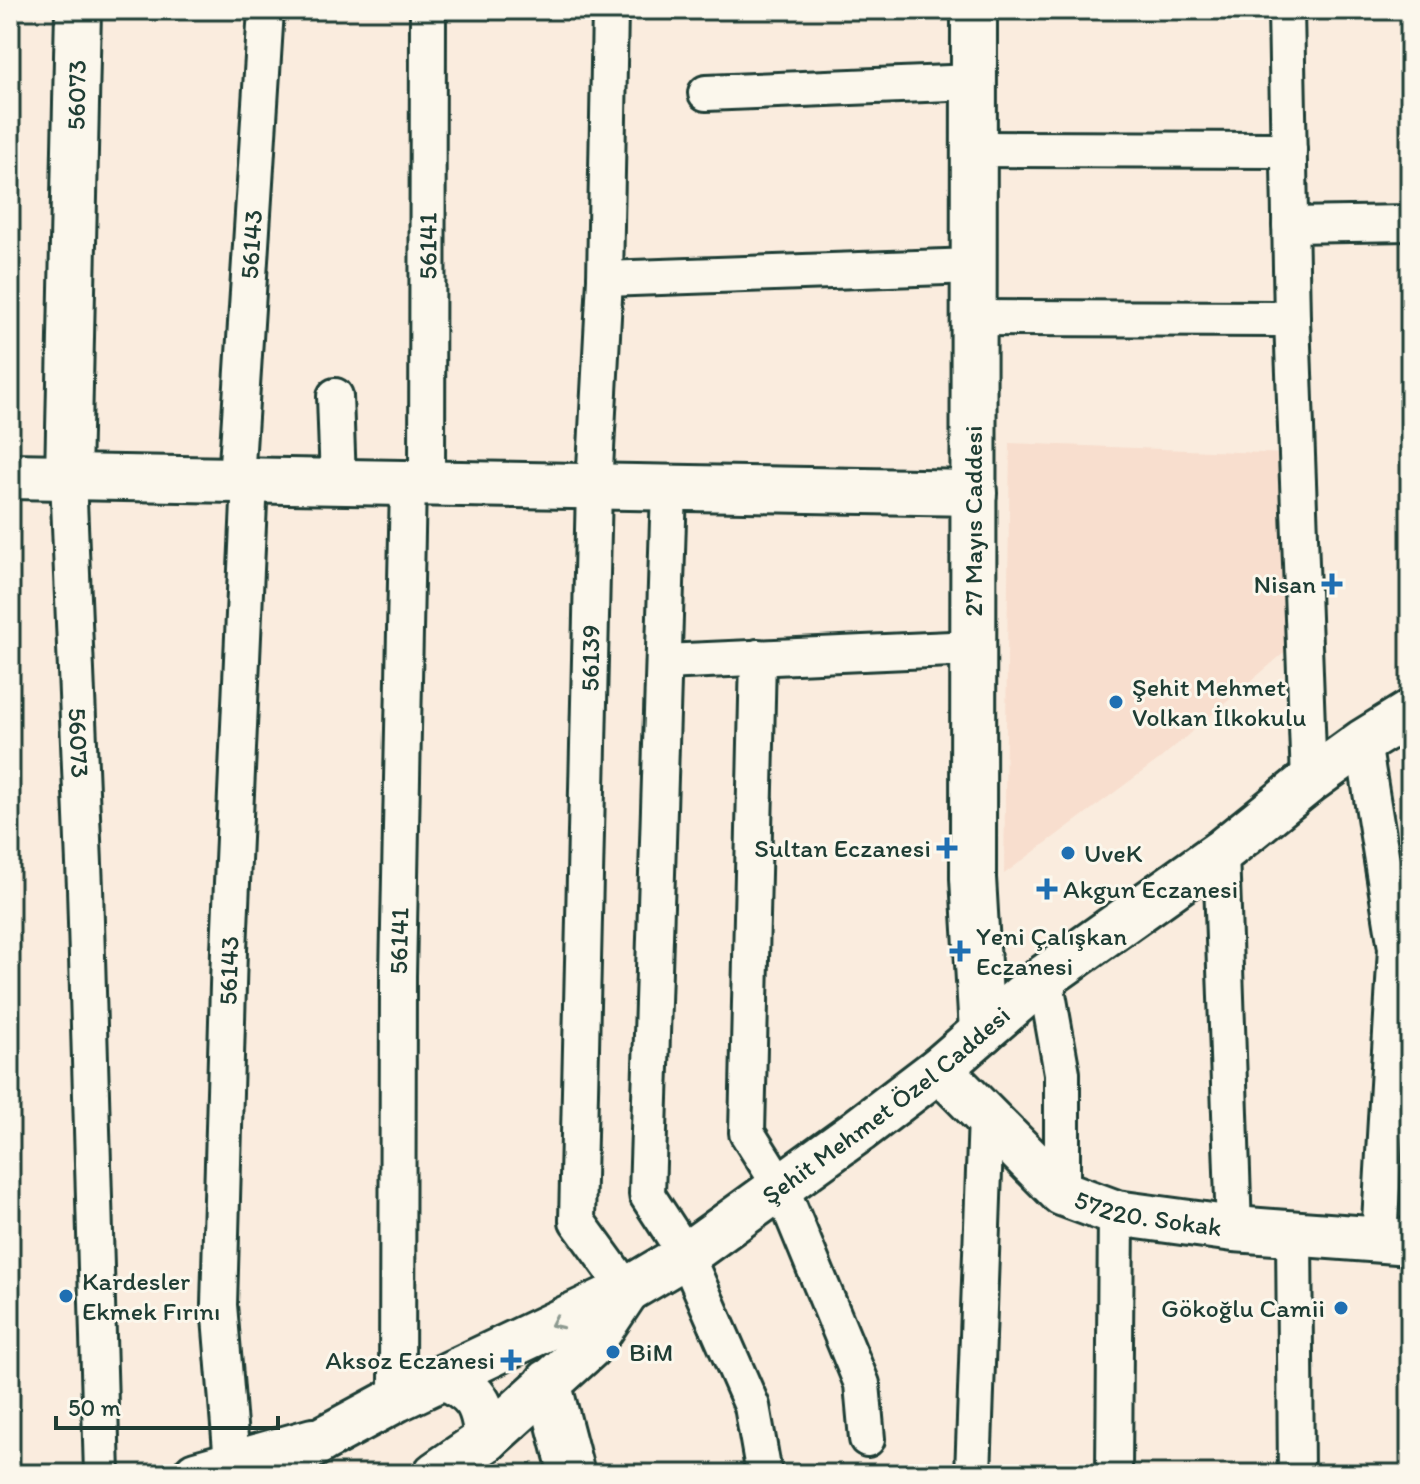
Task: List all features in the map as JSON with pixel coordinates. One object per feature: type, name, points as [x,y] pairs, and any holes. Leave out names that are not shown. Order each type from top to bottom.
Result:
[{"type":"street","name":"56073","points":[[78,10],[68,477],[85,888],[102,1474]]},
{"type":"street","name":"56143","points":[[232,1470],[219,1305],[243,480],[266,10]]},
{"type":"street","name":"56141","points":[[397,1399],[398,976],[417,484],[428,10]]},
{"type":"street","name":"56139","points":[[610,10],[605,279],[594,487],[577,1221],[627,1290]]},
{"type":"street","name":"27 Mayıs Caddesi","points":[[974,10],[973,878],[982,1032]]},
{"type":"street","points":[[1286,10],[1292,319],[1309,781]]},
{"type":"street","points":[[706,93],[974,82]]},
{"type":"street","points":[[974,149],[1289,150]]},
{"type":"street","points":[[1290,225],[1410,223]]},
{"type":"street","points":[[605,279],[974,266]]},
{"type":"street","points":[[974,318],[1292,319]]},
{"type":"street","points":[[335,396],[338,482]]},
{"type":"street","points":[[10,476],[974,493]]},
{"type":"street","points":[[669,488],[647,1195],[686,1255],[752,1406],[764,1474]]},
{"type":"street","points":[[664,662],[973,648]]},
{"type":"street","points":[[758,657],[747,1133],[781,1187],[862,1384],[867,1439]]},
{"type":"street","name":"Şehit Mehmet Özel Caddesi","points":[[232,1470],[323,1439],[397,1399],[627,1290],[686,1255],[939,1069],[1045,977],[1221,852],[1309,781],[1410,713]]},
{"type":"street","points":[[1363,742],[1396,948],[1395,1240]]},
{"type":"street","points":[[1221,852],[1234,1229]]},
{"type":"street","points":[[1045,977],[1062,1073],[1062,1193]]},
{"type":"street","name":"57220. Sokak","points":[[939,1069],[1062,1193],[1116,1213],[1234,1229],[1395,1240]]},
{"type":"street","points":[[973,1474],[986,1116]]},
{"type":"street","points":[[1114,1474],[1116,1213]]},
{"type":"street","points":[[1294,1233],[1296,1474]]},
{"type":"street","points":[[436,1474],[487,1439],[589,1347],[627,1290]]},
{"type":"street","points":[[445,1377],[466,1388],[484,1412],[487,1439]]},
{"type":"street","points":[[548,1382],[572,1474]]},
{"type":"shaded area","name":"Şehit Mehmet Volkan İlkokulu","points":[[1010,443],[1286,454],[1292,646],[1161,758],[1004,874]]},
{"type":"place","name":"Nisan","points":[[1332,584]]},
{"type":"place","name":"Şehit Mehmet Volkan İlkokulu","points":[[1116,702]]},
{"type":"place","name":"Sultan Eczanesi","points":[[947,848]]},
{"type":"place","name":"UveK","points":[[1068,853]]},
{"type":"place","name":"Akgun Eczanesi","points":[[1047,889]]},
{"type":"place","name":"Yeni Çalışkan Eczanesi","points":[[960,951]]},
{"type":"place","name":"Kardesler Ekmek Fırını","points":[[66,1296]]},
{"type":"place","name":"Gökoğlu Camii","points":[[1341,1308]]},
{"type":"place","name":"BiM","points":[[613,1352]]},
{"type":"place","name":"Aksoz Eczanesi","points":[[511,1360]]}]
